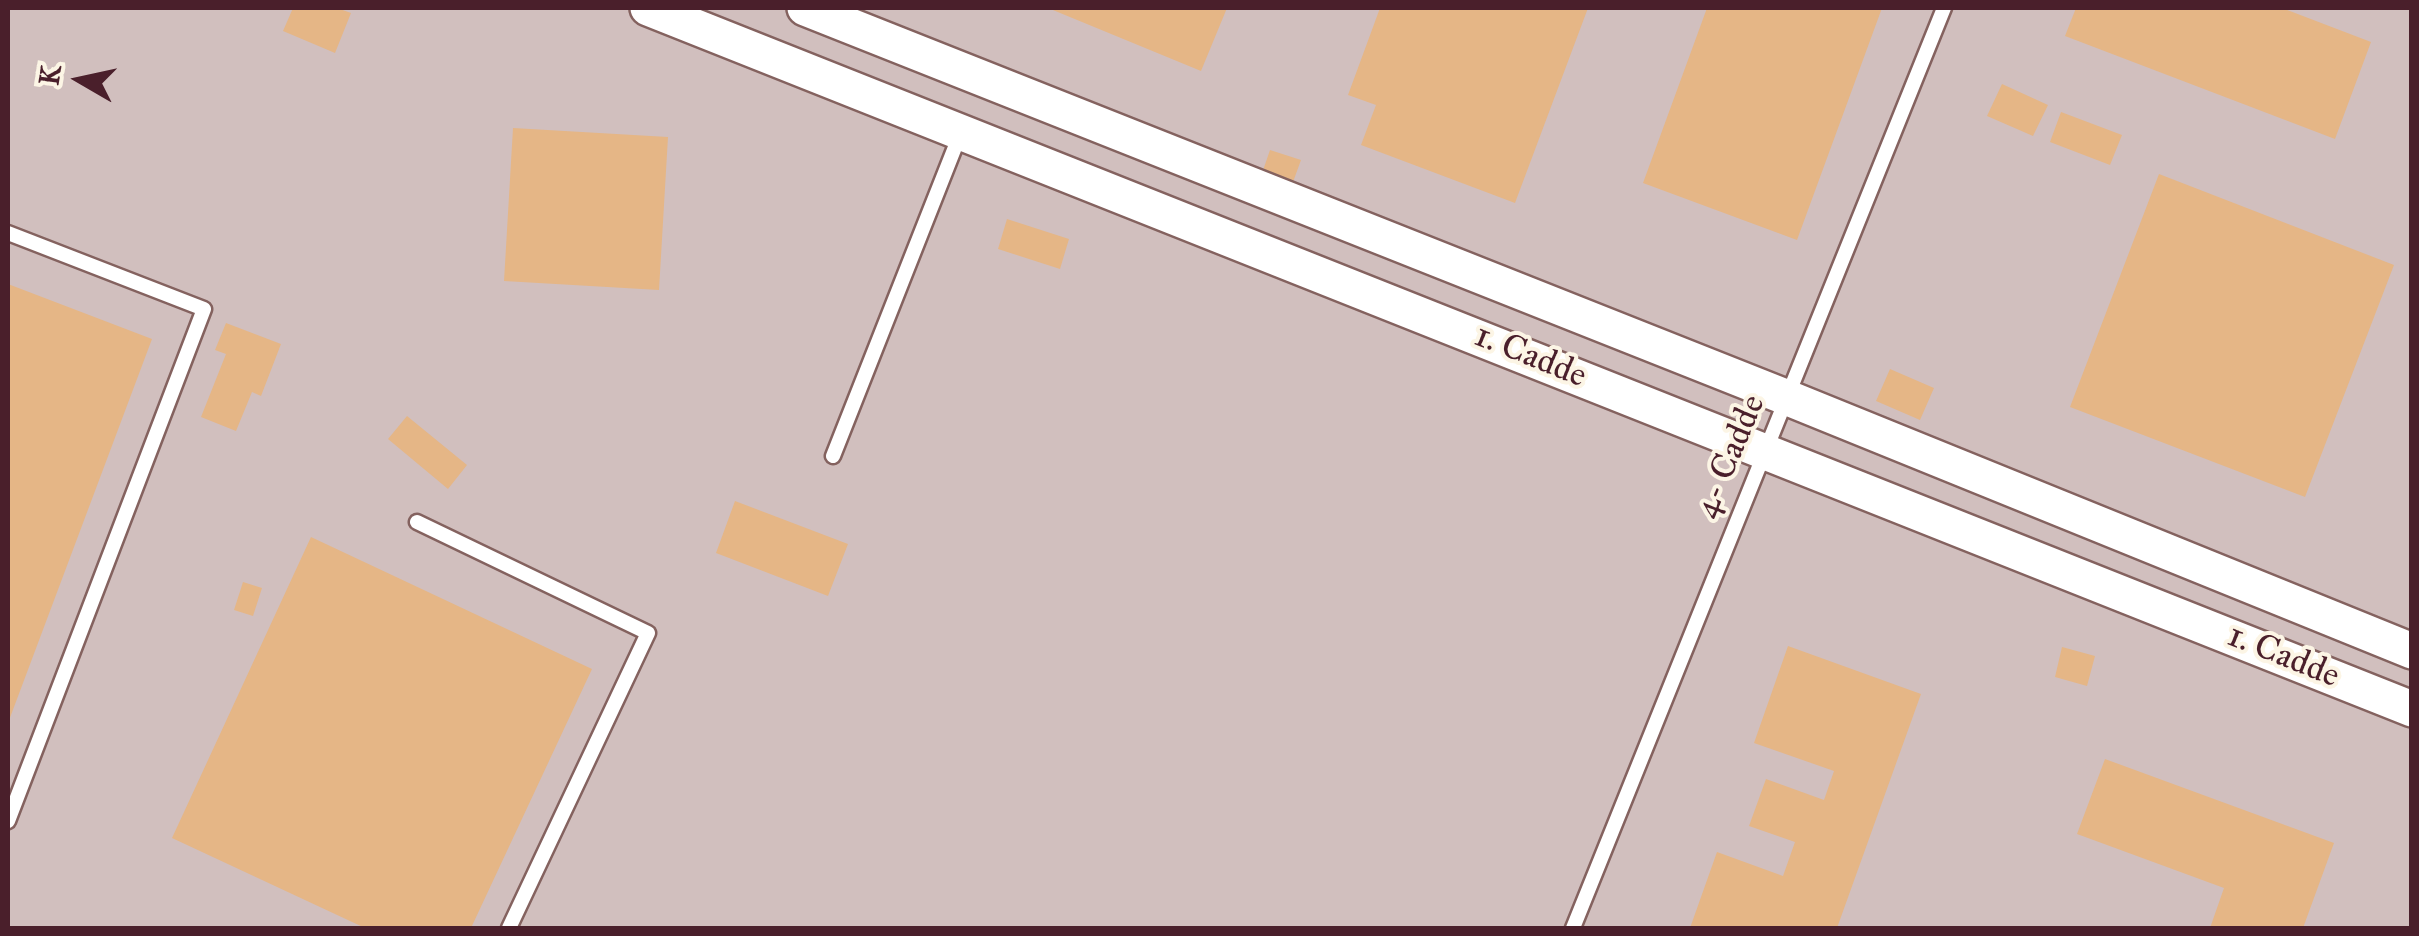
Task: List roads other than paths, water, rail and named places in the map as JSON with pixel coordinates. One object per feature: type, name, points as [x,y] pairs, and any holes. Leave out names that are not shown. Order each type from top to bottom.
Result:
[{"type":"street","name":"1. Cadde","points":[[648,8],[2412,708]]},
{"type":"street","points":[[806,8],[2412,650]]},
{"type":"lane","name":"4- Cadde","points":[[1573,928],[1944,8]]},
{"type":"lane","points":[[834,456],[962,132]]},
{"type":"lane","points":[[8,233],[204,309],[8,821]]},
{"type":"lane","points":[[417,522],[648,633],[509,928]]}]
